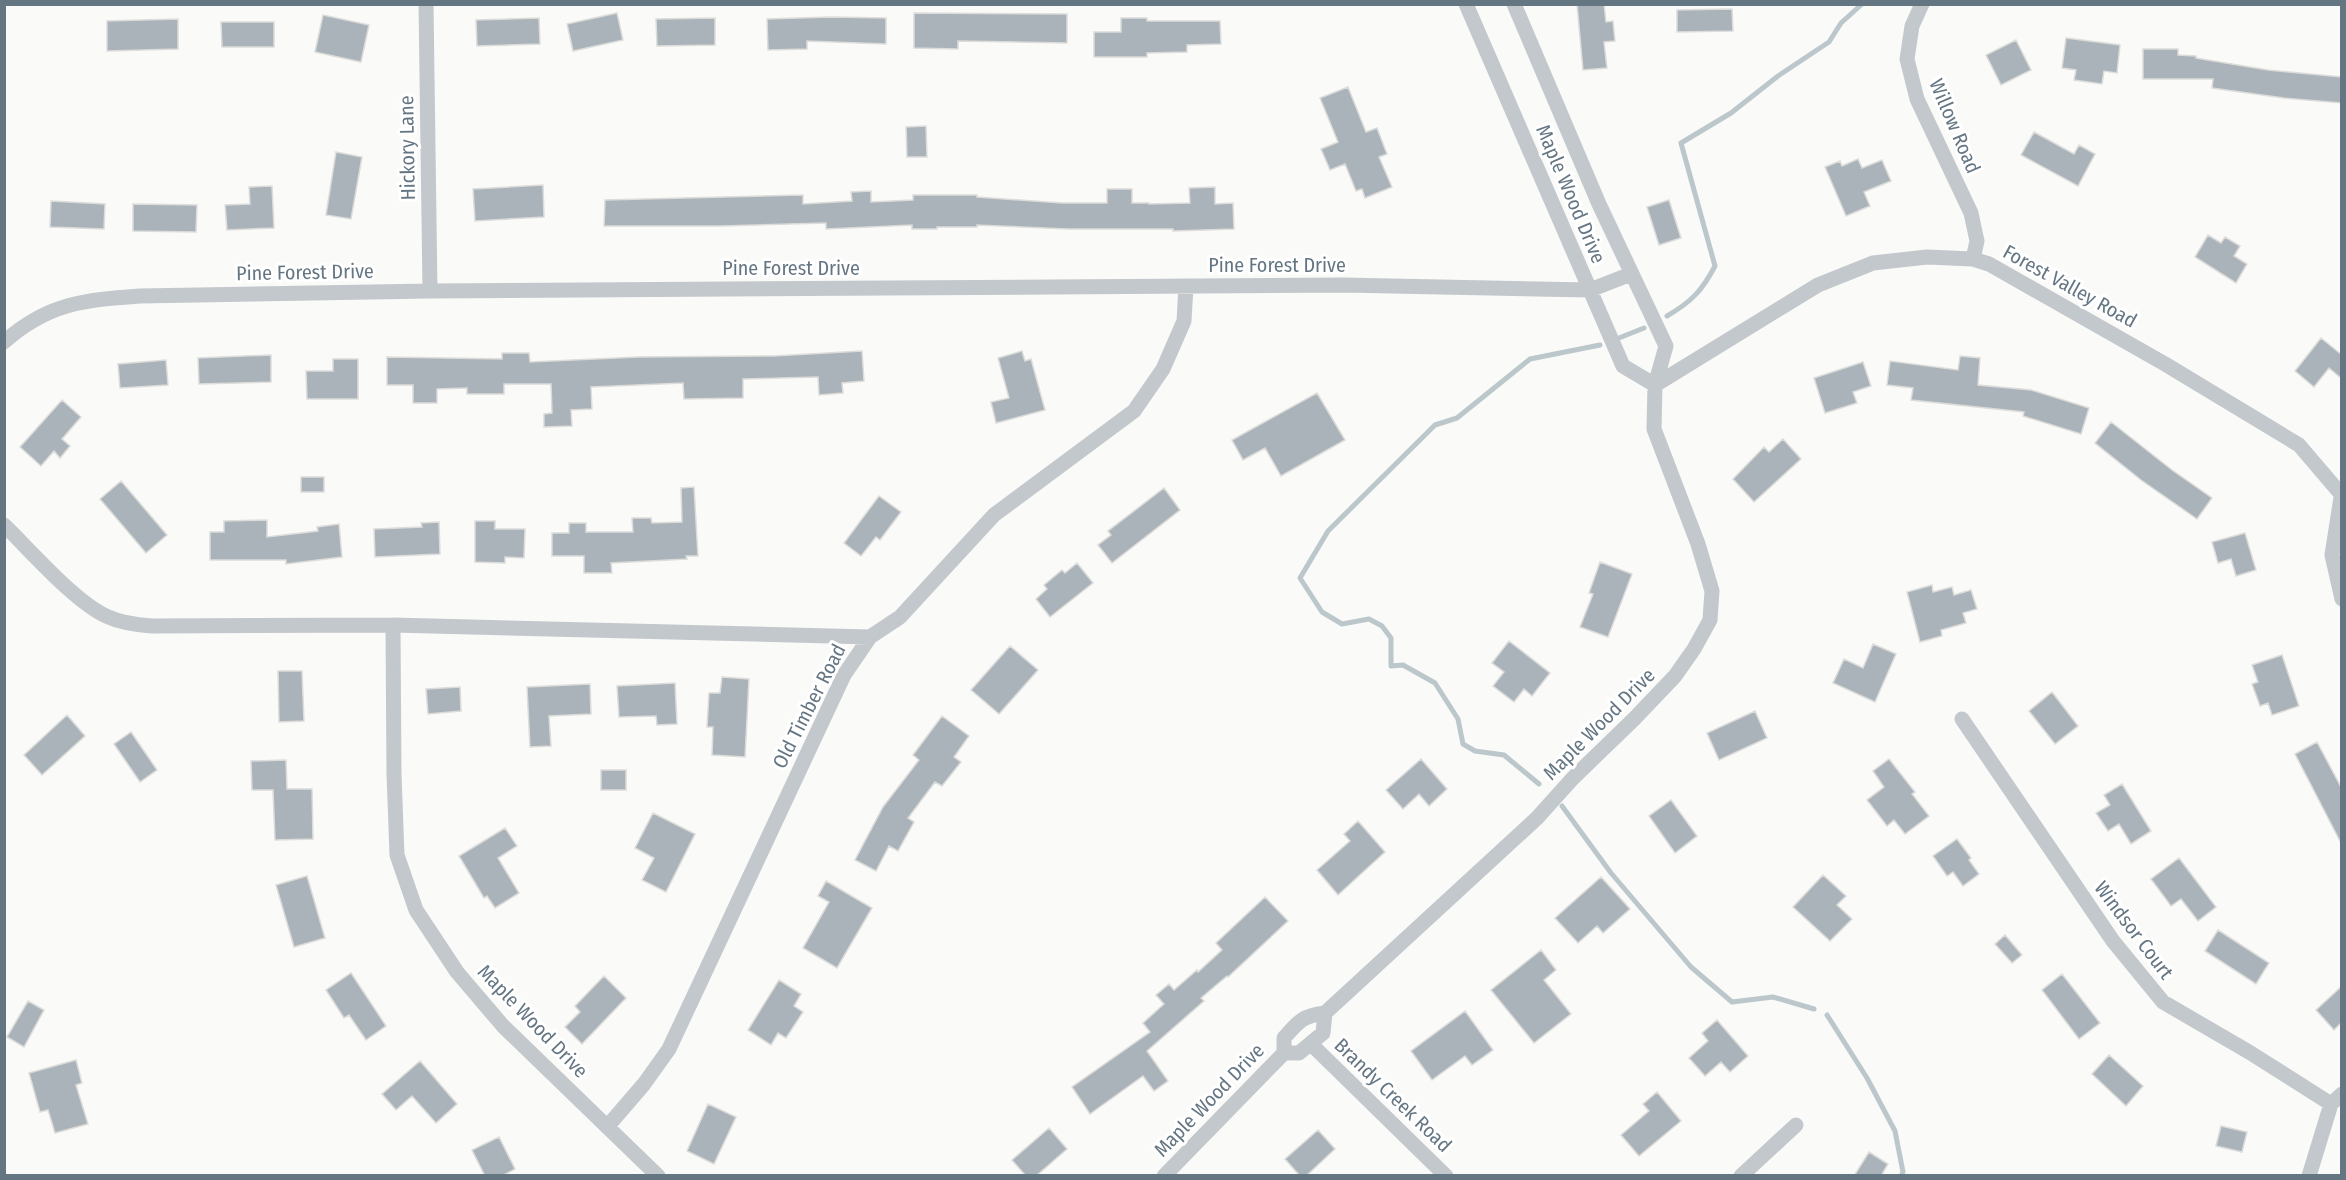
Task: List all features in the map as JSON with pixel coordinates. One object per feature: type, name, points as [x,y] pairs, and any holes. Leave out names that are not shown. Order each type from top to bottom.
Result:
[{"type":"street","name":"Hickory Lane","points":[[426,4],[430,291]]},
{"type":"street","name":"Maple Wood Drive","points":[[1467,4],[1623,366],[1655,385]]},
{"type":"street","name":"Maple Wood Drive","points":[[1164,1176],[1284,1053],[1284,1038],[1294,1027],[1307,1015],[1325,1013],[1537,818],[1574,778],[1635,719],[1675,676],[1694,649],[1710,620],[1712,591],[1691,524],[1654,429],[1655,385],[1666,346],[1631,274],[1514,4]]},
{"type":"street","name":"Willow Road","points":[[1924,6],[1912,26],[1907,59],[1917,99],[1971,213],[1977,241],[1973,259]]},
{"type":"street","name":"Forest Valley Road","points":[[1655,385],[1818,285],[1873,263],[1927,257],[1973,259],[1989,264],[2165,364],[2299,445],[2341,492]]},
{"type":"street","points":[[1590,290],[1631,274]]},
{"type":"street","name":"Pine Forest Drive","points":[[4,342],[42,314],[69,304],[95,299],[251,293],[1343,285],[1590,290]]},
{"type":"street","name":"Old Timber Road","points":[[607,1127],[644,1084],[669,1049],[844,675],[870,637],[900,617],[994,515],[1134,411],[1163,369],[1185,321],[1186,286]]},
{"type":"street","points":[[2341,492],[2332,555],[2342,599]]},
{"type":"street","points":[[4,525],[80,598],[106,616],[129,624],[152,626],[393,625],[870,637]]},
{"type":"street","name":"Maple Wood Drive","points":[[393,625],[397,855],[416,910],[457,972],[503,1026],[658,1176]]},
{"type":"street","name":"Windsor Court","points":[[1962,719],[2113,941],[2163,1002],[2336,1099]]},
{"type":"street","name":"Maple Wood Drive","points":[[1284,1053],[1299,1053],[1323,1033],[1325,1013]]},
{"type":"street","name":"Brandy Creek Road","points":[[1311,1044],[1446,1176]]},
{"type":"street","points":[[2309,1176],[2336,1099]]},
{"type":"street","points":[[1741,1176],[1796,1125]]},
{"type":"building","points":[[1577,4],[1604,4],[1606,22],[1613,21],[1615,41],[1604,42],[1607,68],[1583,70]]},
{"type":"building","points":[[1732,9],[1733,31],[1677,32],[1677,10]]},
{"type":"building","points":[[617,13],[623,40],[573,51],[567,24]]},
{"type":"building","points":[[914,13],[1067,14],[1067,43],[958,41],[958,49],[914,48]]},
{"type":"building","points":[[323,15],[369,25],[361,62],[315,52]]},
{"type":"building","points":[[539,18],[540,44],[477,46],[476,20]]},
{"type":"building","points":[[715,18],[715,45],[657,46],[656,19]]},
{"type":"building","points":[[886,18],[886,44],[807,41],[807,49],[768,50],[767,19]]},
{"type":"building","points":[[1121,18],[1147,18],[1147,21],[1220,21],[1221,44],[1187,45],[1187,52],[1147,53],[1147,57],[1094,57],[1094,32],[1121,32]]},
{"type":"building","points":[[178,19],[178,49],[107,51],[107,21]]},
{"type":"building","points":[[221,22],[274,22],[274,47],[222,47]]},
{"type":"building","points":[[2066,38],[2120,45],[2117,73],[2104,71],[2102,84],[2074,80],[2076,70],[2062,68]]},
{"type":"building","points":[[2016,40],[2031,70],[2001,85],[1986,55]]},
{"type":"building","points":[[2143,49],[2178,49],[2178,55],[2196,56],[2196,58],[2268,70],[2342,77],[2342,103],[2212,88],[2213,79],[2143,79]]},
{"type":"building","points":[[1348,87],[1366,132],[1377,128],[1387,154],[1379,157],[1392,187],[1365,198],[1362,189],[1356,191],[1345,164],[1330,170],[1321,149],[1338,142],[1320,98]]},
{"type":"building","points":[[926,126],[927,157],[907,157],[906,127]]},
{"type":"building","points":[[2034,132],[2074,154],[2079,145],[2095,154],[2078,186],[2021,155]]},
{"type":"building","points":[[336,152],[362,157],[351,219],[326,215]]},
{"type":"building","points":[[1858,159],[1862,168],[1882,160],[1891,181],[1864,192],[1870,206],[1846,216],[1825,167],[1840,161],[1842,166]]},
{"type":"building","points":[[543,185],[544,217],[475,221],[473,189]]},
{"type":"building","points":[[272,186],[274,228],[227,230],[225,205],[250,204],[249,187]]},
{"type":"building","points":[[1215,187],[1215,204],[1233,203],[1234,229],[1173,231],[1173,229],[1068,229],[977,225],[977,227],[912,229],[912,225],[826,229],[826,223],[604,226],[605,200],[803,195],[803,204],[852,201],[851,192],[871,191],[871,202],[913,200],[913,195],[977,195],[977,197],[1062,203],[1107,203],[1107,189],[1132,189],[1132,203],[1149,204],[1190,203],[1189,188]]},
{"type":"building","points":[[1669,200],[1681,238],[1659,245],[1647,207]]},
{"type":"building","points":[[51,201],[105,204],[104,229],[50,227]]},
{"type":"building","points":[[133,204],[197,205],[196,232],[133,231]]},
{"type":"building","points":[[2208,235],[2221,243],[2225,237],[2240,246],[2234,256],[2247,264],[2236,283],[2195,257]]},
{"type":"building","points":[[2321,338],[2342,355],[2342,379],[2329,368],[2314,387],[2295,371]]},
{"type":"building","points":[[862,351],[864,381],[842,383],[843,393],[819,395],[818,377],[743,379],[743,398],[684,399],[683,383],[591,387],[592,409],[571,410],[572,426],[544,427],[544,414],[552,413],[551,384],[504,384],[504,394],[467,394],[467,388],[437,389],[437,403],[413,403],[413,385],[387,385],[387,357],[502,359],[502,353],[529,353],[530,362],[638,357],[774,356]]},
{"type":"building","points":[[1022,351],[1025,361],[1031,359],[1045,410],[996,423],[991,402],[1009,398],[998,358]]},
{"type":"building","points":[[271,355],[271,382],[199,384],[198,358]]},
{"type":"building","points":[[1960,356],[1980,358],[1978,385],[2031,390],[2089,408],[2081,434],[2023,416],[2024,412],[1911,400],[1913,388],[1887,385],[1890,361],[1958,370]]},
{"type":"building","points":[[333,359],[358,359],[358,399],[307,399],[306,371],[333,371]]},
{"type":"building","points":[[166,360],[168,385],[120,388],[118,364]]},
{"type":"building","points":[[1863,362],[1871,386],[1853,392],[1857,403],[1825,413],[1814,378]]},
{"type":"building","points":[[1317,393],[1345,440],[1281,476],[1265,448],[1243,460],[1232,440]]},
{"type":"building","points":[[62,400],[81,417],[62,439],[70,446],[60,458],[54,451],[41,466],[20,447]]},
{"type":"building","points":[[2111,422],[2212,498],[2197,519],[2141,480],[2095,443]]},
{"type":"building","points":[[1783,439],[1801,459],[1754,502],[1733,479],[1764,447],[1769,452]]},
{"type":"building","points":[[301,477],[324,477],[324,492],[301,492]]},
{"type":"building","points":[[121,481],[167,535],[146,553],[100,499]]},
{"type":"building","points":[[694,487],[698,556],[686,556],[687,559],[611,563],[612,573],[584,573],[584,556],[552,556],[552,533],[569,533],[569,523],[586,523],[586,532],[633,532],[632,518],[651,518],[652,523],[682,522],[681,488]]},
{"type":"building","points":[[1164,488],[1180,510],[1112,563],[1098,545],[1111,535],[1108,531]]},
{"type":"building","points":[[879,496],[901,512],[880,540],[876,537],[861,556],[844,543]]},
{"type":"building","points":[[267,520],[267,537],[318,531],[317,527],[339,524],[342,557],[286,564],[286,560],[210,560],[210,532],[224,532],[224,521]]},
{"type":"building","points":[[475,521],[495,521],[495,529],[525,529],[524,558],[505,557],[505,563],[475,562]]},
{"type":"building","points":[[439,522],[440,554],[375,557],[374,529],[422,527],[421,523]]},
{"type":"building","points":[[2245,533],[2256,570],[2236,576],[2231,559],[2218,563],[2212,542]]},
{"type":"building","points":[[1600,562],[1632,574],[1608,637],[1580,627],[1593,594],[1589,593]]},
{"type":"building","points":[[1077,563],[1093,583],[1050,617],[1036,599],[1047,589],[1044,585],[1062,570],[1065,573]]},
{"type":"building","points":[[1932,585],[1933,592],[1952,587],[1954,595],[1971,590],[1977,609],[1963,613],[1966,623],[1941,630],[1942,636],[1920,642],[1907,592]]},
{"type":"building","points":[[1509,641],[1550,673],[1532,696],[1524,689],[1514,702],[1493,686],[1504,672],[1492,663]]},
{"type":"building","points":[[1873,644],[1896,654],[1875,702],[1833,683],[1844,659],[1863,668]]},
{"type":"building","points":[[1010,646],[1038,670],[999,714],[971,690]]},
{"type":"building","points":[[2282,655],[2299,706],[2272,715],[2268,703],[2260,706],[2252,684],[2258,682],[2252,665]]},
{"type":"building","points":[[278,671],[302,671],[304,721],[279,722]]},
{"type":"building","points":[[722,677],[749,679],[745,757],[712,755],[713,727],[707,727],[709,693],[720,693]]},
{"type":"building","points":[[675,683],[677,724],[657,725],[656,716],[619,717],[617,686]]},
{"type":"building","points":[[590,684],[591,714],[549,716],[551,746],[530,747],[527,687]]},
{"type":"building","points":[[460,687],[461,711],[428,714],[426,689]]},
{"type":"building","points":[[2052,692],[2078,726],[2055,744],[2029,711]]},
{"type":"building","points":[[1755,711],[1767,738],[1719,760],[1707,733]]},
{"type":"building","points":[[67,715],[85,736],[42,775],[24,755]]},
{"type":"building","points":[[942,716],[969,736],[954,757],[961,762],[942,786],[935,782],[908,818],[914,822],[898,851],[889,846],[876,871],[855,860],[883,807],[919,760],[913,755]]},
{"type":"building","points":[[131,732],[157,770],[140,782],[114,744]]},
{"type":"building","points":[[2317,742],[2342,789],[2342,845],[2295,754]]},
{"type":"building","points":[[1421,759],[1447,789],[1429,806],[1419,794],[1403,809],[1386,790]]},
{"type":"building","points":[[1889,759],[1915,792],[1912,794],[1929,816],[1905,834],[1894,820],[1887,826],[1867,800],[1884,787],[1873,771]]},
{"type":"building","points":[[286,760],[287,789],[312,789],[313,839],[275,840],[273,790],[252,790],[251,761]]},
{"type":"building","points":[[601,770],[626,770],[626,790],[601,790]]},
{"type":"building","points":[[2122,784],[2151,831],[2131,844],[2119,824],[2108,831],[2096,813],[2110,805],[2104,795]]},
{"type":"building","points":[[1671,800],[1697,836],[1675,853],[1649,816]]},
{"type":"building","points":[[653,813],[695,834],[666,892],[642,880],[654,858],[635,848]]},
{"type":"building","points":[[1358,821],[1385,852],[1338,895],[1317,870],[1350,841],[1344,834]]},
{"type":"building","points":[[505,828],[517,846],[498,858],[519,893],[495,908],[487,896],[484,898],[459,856]]},
{"type":"building","points":[[1957,839],[1979,874],[1963,886],[1953,872],[1947,876],[1933,856]]},
{"type":"building","points":[[2179,858],[2216,907],[2198,921],[2181,899],[2171,906],[2151,879]]},
{"type":"building","points":[[1823,875],[1846,896],[1837,905],[1852,919],[1830,941],[1793,907]]},
{"type":"building","points":[[307,876],[325,938],[294,947],[276,885]]},
{"type":"building","points":[[1601,877],[1630,909],[1603,933],[1597,926],[1578,943],[1555,918]]},
{"type":"building","points":[[826,881],[872,908],[837,968],[803,948],[829,902],[818,896]]},
{"type":"building","points":[[1265,897],[1288,921],[1228,977],[1201,998],[1204,1001],[1147,1051],[1168,1081],[1154,1091],[1143,1076],[1090,1114],[1072,1087],[1150,1032],[1143,1023],[1164,1004],[1156,995],[1169,984],[1174,990],[1197,970],[1198,972],[1222,950],[1216,943]]},
{"type":"building","points":[[2218,930],[2269,963],[2256,984],[2205,951]]},
{"type":"building","points":[[2005,935],[2022,955],[2012,963],[1995,944]]},
{"type":"building","points":[[1541,950],[1556,970],[1544,980],[1571,1014],[1534,1043],[1491,990]]},
{"type":"building","points":[[351,973],[386,1026],[366,1040],[349,1015],[344,1018],[326,990]]},
{"type":"building","points":[[2062,974],[2100,1023],[2079,1039],[2042,990]]},
{"type":"building","points":[[604,976],[626,998],[582,1044],[565,1027],[580,1012],[575,1006]]},
{"type":"building","points":[[779,980],[801,994],[794,1006],[803,1012],[786,1038],[778,1033],[771,1045],[748,1030]]},
{"type":"building","points":[[2342,986],[2342,1022],[2334,1030],[2316,1010]]},
{"type":"building","points":[[28,1001],[44,1010],[24,1047],[7,1037]]},
{"type":"building","points":[[1465,1011],[1493,1050],[1472,1065],[1465,1056],[1432,1080],[1411,1051]]},
{"type":"building","points":[[1717,1020],[1748,1056],[1730,1072],[1721,1062],[1705,1076],[1689,1058],[1708,1041],[1702,1033]]},
{"type":"building","points":[[2109,1055],[2143,1086],[2126,1106],[2092,1074]]},
{"type":"building","points":[[76,1060],[82,1083],[76,1085],[88,1124],[55,1133],[48,1110],[40,1112],[29,1073]]},
{"type":"building","points":[[420,1061],[457,1104],[436,1123],[412,1096],[396,1110],[382,1094]]},
{"type":"building","points":[[1657,1092],[1681,1121],[1639,1156],[1621,1135],[1649,1111],[1643,1104]]},
{"type":"building","points":[[708,1104],[736,1117],[714,1164],[687,1151]]},
{"type":"building","points":[[2221,1126],[2247,1132],[2242,1152],[2216,1146]]},
{"type":"building","points":[[1049,1128],[1067,1149],[1036,1176],[1026,1176],[1012,1160]]},
{"type":"building","points":[[1318,1130],[1335,1149],[1306,1176],[1300,1176],[1285,1159]]},
{"type":"building","points":[[499,1137],[515,1169],[502,1176],[485,1176],[472,1150]]},
{"type":"building","points":[[1869,1152],[1888,1164],[1881,1176],[1854,1176]]},
{"type":"waterway","points":[[1667,316],[1695,295],[1715,266],[1681,143],[1731,113],[1778,76],[1829,42],[1841,23],[1862,4]]},
{"type":"waterway","points":[[1619,338],[1644,328]]},
{"type":"waterway","points":[[1539,784],[1504,755],[1475,751],[1463,744],[1458,719],[1435,683],[1403,665],[1391,666],[1391,638],[1382,626],[1369,619],[1342,624],[1322,612],[1300,578],[1328,531],[1435,425],[1457,418],[1530,359],[1600,345]]},
{"type":"waterway","points":[[1562,806],[1611,873],[1691,967],[1732,1002],[1773,997],[1814,1009]]},
{"type":"waterway","points":[[1827,1015],[1867,1078],[1895,1131],[1903,1172],[1901,1176]]}]
